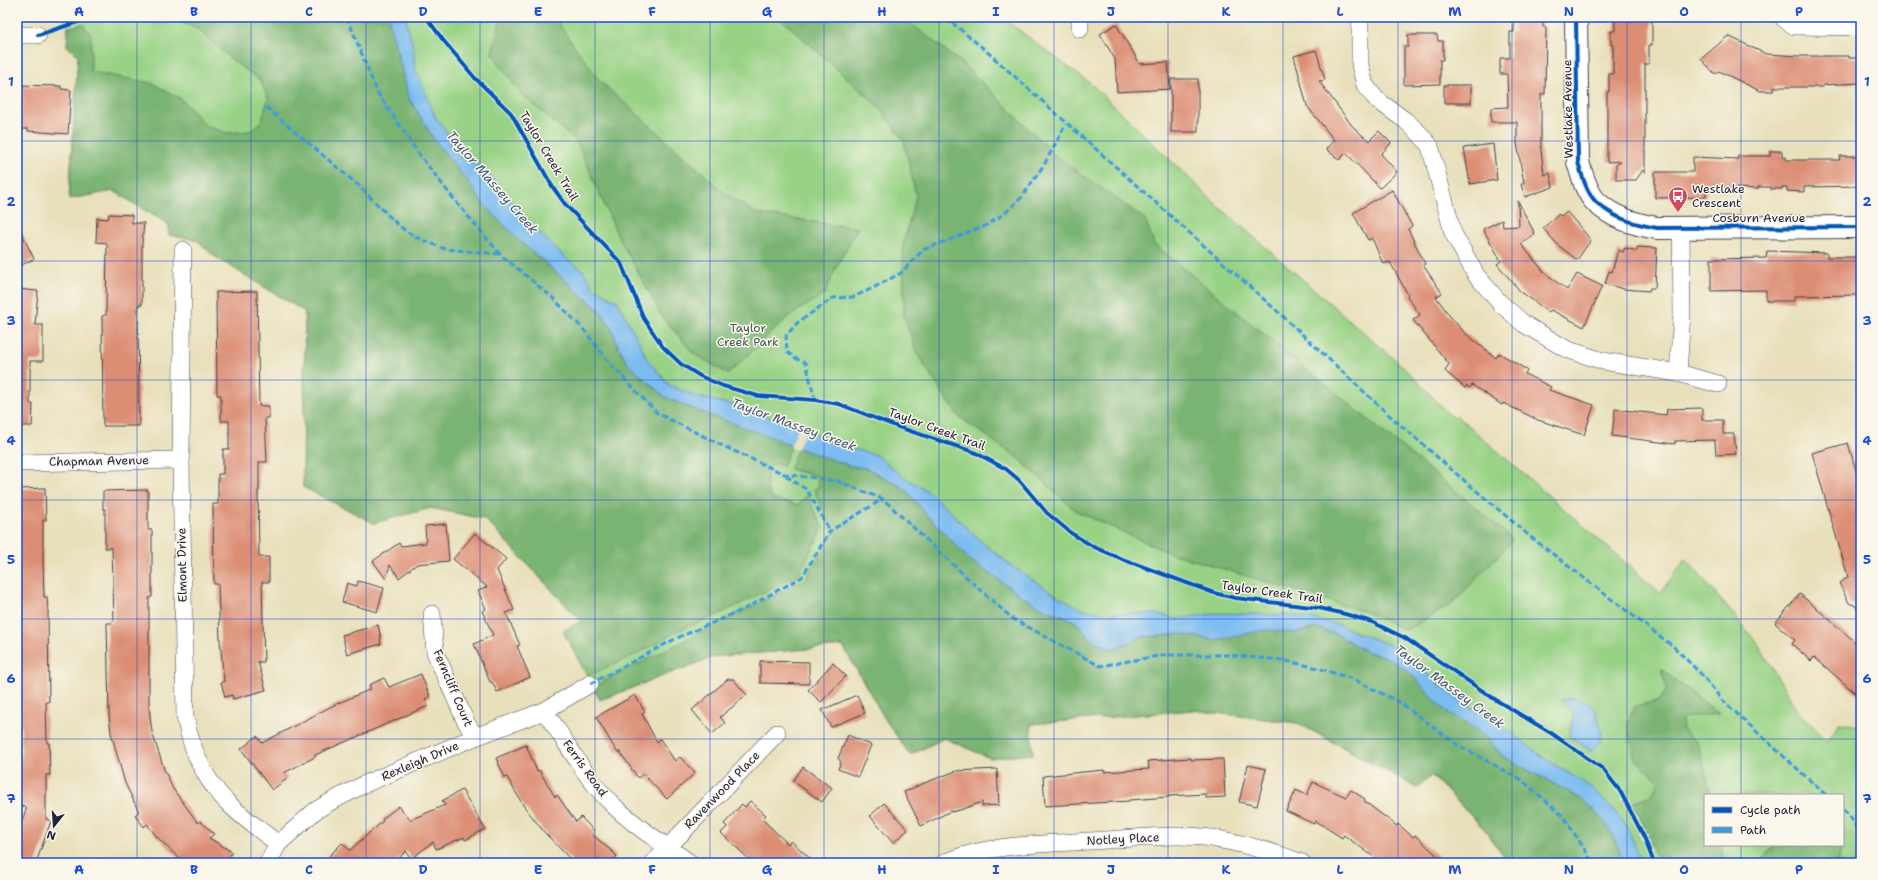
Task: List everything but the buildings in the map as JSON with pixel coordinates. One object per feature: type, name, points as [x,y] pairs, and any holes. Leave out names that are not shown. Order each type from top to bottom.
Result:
[{"type":"street","points":[[1360,17],[1360,65],[1365,85],[1376,99],[1406,121],[1430,146],[1453,233],[1476,275],[1500,303],[1524,324],[1566,349],[1603,361],[1678,373],[1718,384]]},
{"type":"street","name":"Westlake Avenue","points":[[1576,17],[1578,162],[1585,182],[1595,201],[1622,219],[1632,224],[1657,228]]},
{"type":"street","points":[[1783,17],[1794,26],[1861,27]]},
{"type":"street","points":[[17,35],[38,35]]},
{"type":"street","name":"Cosburn Avenue","points":[[1657,228],[1861,227]]},
{"type":"street","points":[[1678,373],[1682,314],[1681,228]]},
{"type":"street","name":"Elmont Drive","points":[[183,250],[181,460],[185,717],[188,732],[198,760],[225,801],[278,844]]},
{"type":"street","name":"Chapman Avenue","points":[[17,463],[181,460]]},
{"type":"street","name":"Ferncliff Court","points":[[432,614],[435,652],[465,720],[475,737]]},
{"type":"street","name":"Rexleigh Drive","points":[[268,863],[278,844],[315,811],[330,802],[365,784],[475,737],[544,711],[590,684]]},
{"type":"street","name":"Ferris Road","points":[[544,711],[561,733],[572,755],[612,804],[639,827],[690,863]]},
{"type":"street","name":"Ravenwood Place","points":[[653,863],[777,732]]},
{"type":"street","name":"Notley Place","points":[[944,863],[957,856],[1012,847],[1154,837],[1210,838],[1270,851],[1302,863]]},
{"type":"green space","name":"Taylor Creek Park","points":[[82,17],[1001,17],[1091,84],[1218,206],[1402,366],[1454,419],[1457,416],[1660,593],[1686,559],[1758,644],[1798,712],[1828,741],[1839,723],[1861,726],[1861,863],[1509,863],[1486,831],[1431,775],[1418,788],[1298,723],[1192,710],[1031,724],[1033,754],[990,758],[944,738],[910,755],[885,719],[843,646],[713,657],[600,700],[563,631],[581,621],[485,519],[431,508],[374,523],[303,487],[305,312],[214,256],[197,240],[169,235],[169,225],[114,191],[69,199],[78,55],[67,46],[68,28],[65,19]]},
{"type":"green space","points":[[170,17],[388,17],[409,98],[435,141],[469,183],[483,204],[521,242],[599,310],[611,326],[617,344],[628,364],[665,397],[688,407],[777,439],[791,446],[783,466],[777,464],[767,468],[767,488],[772,499],[798,505],[807,495],[823,528],[798,575],[724,612],[678,631],[637,654],[587,676],[563,631],[581,621],[485,519],[431,508],[374,523],[303,487],[305,312],[214,256],[197,240],[169,235],[169,225],[114,191],[69,199],[78,55],[67,46],[68,28],[83,24],[91,35],[91,72],[152,83],[181,99],[205,125],[226,133],[251,131],[262,121],[268,98],[260,80],[232,60],[199,30]]},
{"type":"green space","points":[[501,17],[554,17],[599,80],[727,195],[758,214],[858,228],[836,267],[825,294],[788,317],[728,374],[693,353],[662,316],[618,236],[577,142],[520,93],[492,53]]},
{"type":"green space","points":[[779,17],[902,17],[962,63],[1057,157],[1145,219],[1154,244],[1481,512],[1513,540],[1451,605],[1406,630],[1366,612],[1167,552],[1076,511],[1018,458],[958,416],[917,354],[904,316],[903,245],[916,196],[904,141],[877,105]]},
{"type":"green space","points":[[798,448],[851,466],[866,468],[906,490],[929,518],[945,533],[968,559],[1025,598],[1044,609],[1065,616],[1077,623],[1092,640],[1112,649],[1142,637],[1181,634],[1214,640],[1266,630],[1296,633],[1315,628],[1338,635],[1367,652],[1388,658],[1410,673],[1446,712],[1474,728],[1491,742],[1502,756],[1578,797],[1587,804],[1601,818],[1612,834],[1623,863],[1509,863],[1486,831],[1432,775],[1418,788],[1298,723],[1192,710],[1031,724],[1033,754],[990,758],[944,738],[910,755],[885,719],[843,646],[713,657],[600,700],[592,687],[805,580],[833,533],[814,490],[819,486],[816,476],[790,469]]},
{"type":"green space","points":[[1661,669],[1719,714],[1682,718],[1683,730],[1698,744],[1711,794],[1704,794],[1704,846],[1722,846],[1723,859],[1733,863],[1658,863],[1648,835],[1633,802],[1652,795],[1659,781],[1635,759],[1627,723],[1635,706],[1658,701],[1667,690]]},
{"type":"green space","points":[[1774,846],[1842,846],[1838,863],[1760,863]]},
{"type":"water","name":"Taylor Massey Creek","points":[[388,17],[405,17],[413,46],[415,69],[435,116],[447,133],[453,151],[459,157],[478,165],[486,171],[528,222],[569,261],[583,270],[594,288],[617,301],[640,343],[646,358],[669,385],[697,397],[743,407],[802,430],[809,431],[845,447],[876,455],[901,475],[929,492],[984,544],[1013,567],[1059,597],[1082,609],[1103,613],[1157,614],[1176,619],[1220,613],[1285,615],[1314,619],[1340,625],[1388,644],[1402,652],[1442,687],[1511,732],[1541,756],[1592,788],[1625,823],[1635,845],[1640,863],[1623,863],[1612,834],[1601,818],[1587,804],[1578,797],[1502,756],[1491,742],[1474,728],[1446,712],[1410,673],[1388,658],[1367,652],[1338,635],[1315,628],[1296,633],[1266,630],[1214,640],[1181,634],[1142,637],[1112,649],[1092,640],[1077,623],[1065,616],[1044,609],[1025,598],[968,559],[945,533],[929,518],[906,490],[895,483],[866,468],[851,466],[794,447],[665,397],[628,364],[617,344],[611,326],[599,310],[521,242],[483,204],[469,183],[435,141],[409,98]]},
{"type":"water","points":[[1571,698],[1587,702],[1596,710],[1602,734],[1600,742],[1591,751],[1569,736],[1574,713],[1561,700]]},
{"type":"pier","points":[[799,426],[807,428],[797,450],[790,447]]},
{"type":"marked path","points":[[347,17],[377,92],[418,153],[457,203],[500,254],[553,298],[583,329],[612,366],[657,413],[784,474],[837,481],[883,499],[1013,619],[1100,666],[1164,655],[1226,655],[1282,660],[1318,668],[1353,679],[1399,702],[1458,745],[1522,780],[1564,817],[1593,863]]},
{"type":"marked path","points":[[945,17],[983,48],[1276,310],[1389,415],[1459,476],[1532,538],[1675,648],[1703,676],[1722,700],[1825,794]]},
{"type":"marked path","points":[[266,107],[358,185],[399,226],[415,237],[445,249],[500,254]]},
{"type":"marked path","points":[[815,400],[806,363],[787,352],[786,336],[797,323],[833,298],[853,297],[901,273],[923,250],[985,226],[1004,214],[1022,197],[1045,163],[1066,124]]},
{"type":"marked path","points":[[786,476],[807,490],[830,531]]},
{"type":"marked path","points":[[590,684],[675,639],[744,609],[802,577],[830,531],[883,499]]},
{"type":"marked path","points":[[1844,811],[1849,815],[1861,835]]},
{"type":"cycle path","points":[[38,35],[84,20],[88,17]]},
{"type":"cycle path","name":"Taylor Creek Trail","points":[[426,17],[475,78],[511,113],[552,186],[565,204],[621,263],[644,319],[663,347],[681,364],[700,376],[723,386],[758,396],[815,400],[839,404],[895,426],[974,452],[1006,469],[1019,480],[1047,513],[1071,533],[1094,547],[1122,559],[1214,593],[1235,598],[1319,608],[1345,614],[1372,622],[1405,638],[1496,700],[1551,733],[1603,769],[1620,791],[1644,837],[1654,863]]},
{"type":"cycle path","points":[[1576,17],[1578,162],[1590,193],[1596,202],[1603,208],[1624,220],[1657,228],[1861,227]]},
{"type":"place","name":"Westlake Crescent","points":[[1678,213]]}]
